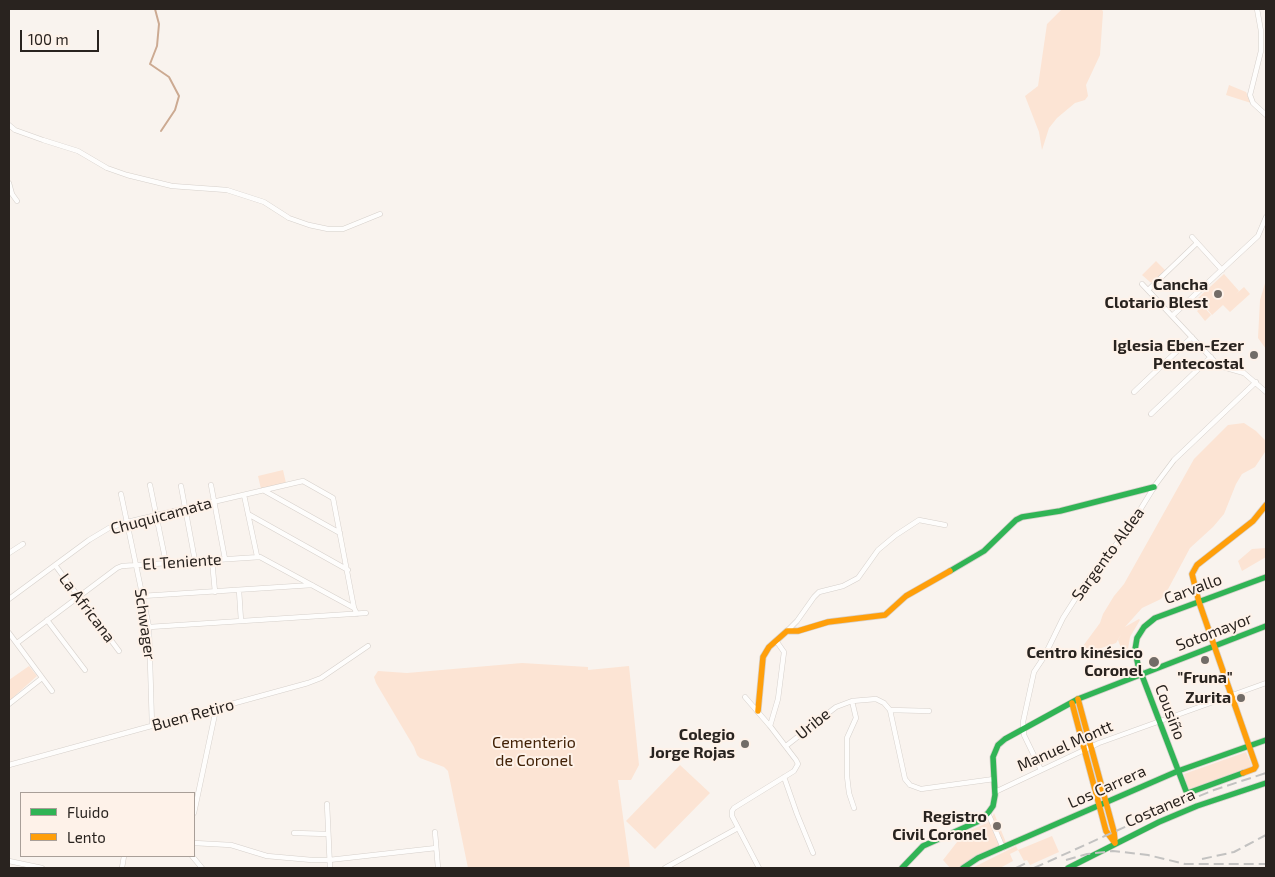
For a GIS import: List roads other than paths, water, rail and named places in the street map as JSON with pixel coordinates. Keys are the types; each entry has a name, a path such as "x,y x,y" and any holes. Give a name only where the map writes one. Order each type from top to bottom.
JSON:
{"street":[{"path":"1257,9 1261,30 1261,52 1250,95 1253,103 1266,115"},
{"path":"9,125 15,130 78,151 106,168 126,175 172,186 227,190 264,202 289,218 309,225 328,229 343,229 380,214"},
{"path":"9,182 12,194 17,201"},
{"path":"1172,316 1258,236 1266,218"},
{"path":"1260,230 1266,233"},
{"path":"1192,237 1222,270"},
{"path":"1148,290 1197,243"},
{"path":"1142,284 1210,358 1223,367 1244,373 1266,392"},
{"path":"1134,392 1192,337"},
{"path":"1151,414 1210,358"},
{"name":"Sargento Aldea","path":"1022,729 1027,696 1034,672 1044,657 1063,618 1088,579 1127,531 1154,488 1182,451 1256,382"},
{"name":"Chuquicamata","path":"9,599 105,530 127,522 303,481 333,498 340,533"},
{"path":"150,485 166,563"},
{"path":"211,485 225,559"},
{"path":"181,486 195,561"},
{"path":"787,631 828,622 886,615 906,596 984,551 1016,520 1154,488"},
{"path":"263,490 340,533 354,608 357,614"},
{"name":"Schwager","path":"121,494 149,627 152,726"},
{"path":"244,495 257,556 354,608"},
{"path":"1250,744 1192,576 1194,569 1253,521 1266,505"},
{"path":"248,514 348,570"},
{"path":"758,711 763,657 769,647 778,642 798,621 819,592 852,582 862,573 878,550 896,534 919,520 945,525"},
{"path":"9,553 23,544"},
{"name":"El Teniente","path":"16,643 122,566 257,556"},
{"path":"212,560 215,592"},
{"name":"La Africana","path":"55,565 119,651"},
{"name":"Carvallo","path":"1137,638 1141,630 1150,621 1164,614 1266,576"},
{"path":"142,596 314,585"},
{"path":"238,590 241,621"},
{"path":"149,627 366,613"},
{"path":"47,620 85,670"},
{"name":"Sotomayor","path":"995,792 993,761 996,750 1005,739 1078,700 1266,626"},
{"path":"9,633 52,691"},
{"name":"Cousiño","path":"1137,638 1135,655 1141,674 1188,793 1256,768 1250,744"},
{"path":"770,726 778,699 784,652 778,642"},
{"name":"Buen Retiro","path":"9,765 315,681 368,646"},
{"path":"9,704 42,678"},
{"name":"Manuel Montt","path":"995,792 1091,747 1266,683"},
{"path":"745,697 786,746"},
{"name":"Uribe","path":"738,828 732,816 734,808 796,770 798,764 786,746 832,709 852,701 876,699 884,703 890,710"},
{"path":"1078,700 1091,747 1102,803"},
{"path":"852,701 856,718 847,738 847,776 849,793 854,808"},
{"path":"1072,703 1084,750 1114,832 1115,843"},
{"path":"195,808 215,713 214,709"},
{"path":"929,711 890,710 905,779 912,787 921,789 994,779"},
{"path":"1022,729 1041,770"},
{"name":"Los Carrera","path":"963,868 978,858 1102,803 1178,771 1250,744 1266,740"},
{"path":"784,777 812,853"},
{"name":"Costanera","path":"1068,868 1115,843 1183,811 1266,783"},
{"path":"902,868 923,846 979,820 988,813 994,802 995,792"},
{"path":"326,804 330,868"},
{"path":"988,813 1003,848"},
{"path":"664,868 738,828 759,868"},
{"path":"435,832 438,868"},
{"path":"294,833 328,834"},
{"path":"195,843 235,846 279,858 329,860 436,848"},
{"path":"193,857 202,868"},
{"path":"9,861 42,868"}],"waterway":[{"path":"155,9 159,24 157,46 150,64 169,77 179,96 175,110 161,131"}],"railway":[{"path":"1034,868 1147,817 1214,790 1266,773"},
{"path":"1202,859 1234,852 1266,835"},
{"path":"1066,860 1087,854 1113,851 1148,855 1185,864 1266,864"},
{"path":"1016,868 1026,863"}],"place":[{"name":"Cancha Clotario Blest","path":"1218,294"},
{"name":"Iglesia Eben-Ezer Pentecostal","path":"1254,355"},
{"name":"\"Fruna\"","path":"1205,660"},
{"name":"Centro kinésico Coronel","path":"1154,662"},
{"name":"Zurita","path":"1241,698"},
{"name":"Colegio Jorge Rojas","path":"745,744"},
{"name":"Registro Civil Coronel","path":"997,826"}],"park label":[{"name":"Cementerio de Coronel","path":"534,752"}]}
